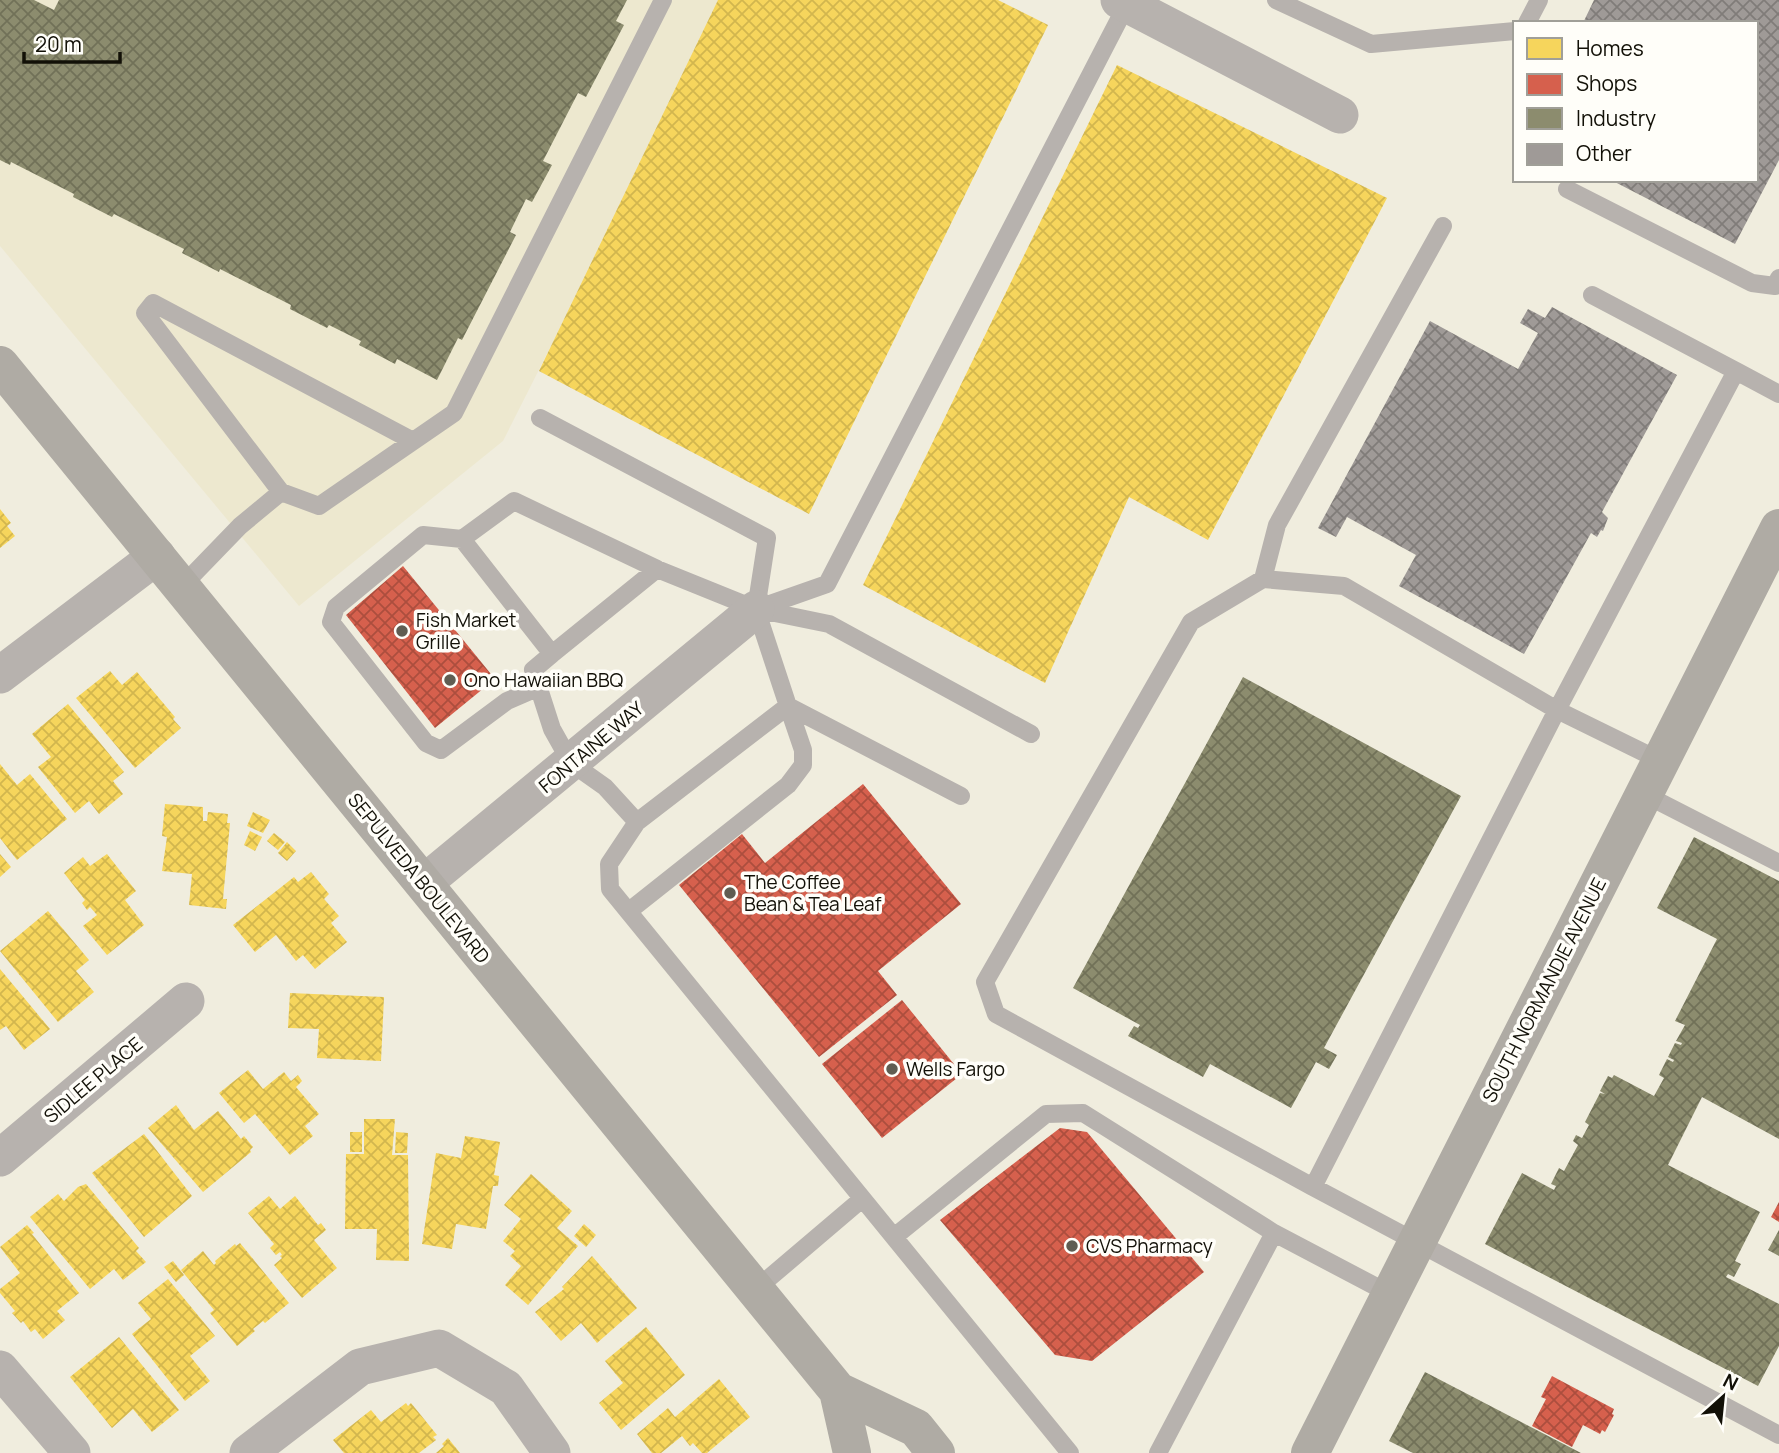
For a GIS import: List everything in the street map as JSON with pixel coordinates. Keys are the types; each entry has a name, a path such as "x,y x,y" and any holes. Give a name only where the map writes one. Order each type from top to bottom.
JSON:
{"main road":[{"name":"SEPULVEDA BOULEVARD","path":"0,365 838,1391 916,1428 936,1453"},
{"name":"SOUTH NORMANDIE AVENUE","path":"1310,1453 1779,528"},
{"name":"SEPULVEDA BOULEVARD","path":"838,1391 852,1453"}],"street":[{"path":"1123,2 1340,115"},
{"path":"0,675 157,556"},
{"name":"FONTAINE WAY","path":"424,883 756,609"},
{"name":"SIDLEE PLACE","path":"0,1158 186,1002"},
{"path":"248,1453 360,1367 439,1348 506,1388 552,1453"},
{"path":"0,1369 72,1453"}],"lane":[{"path":"412,441 153,303 145,313 281,492 319,506 454,413 663,0"},
{"path":"1276,0 1371,44 1513,31"},
{"path":"1528,21 1539,0"},
{"path":"756,609 827,584 1123,2"},
{"path":"1567,189 1752,283 1775,286 1779,278"},
{"path":"1263,579 1278,524 1443,226"},
{"path":"1592,295 1779,394"},
{"path":"1312,1187 1736,371"},
{"path":"540,418 767,538 756,609 803,750 803,765 788,785 629,911"},
{"path":"181,587 240,526 281,492"},
{"path":"537,688 507,701 440,750 426,743 331,622 337,607 423,535 462,538 513,501 657,569 756,609 829,624 1031,734"},
{"path":"462,538 552,654"},
{"path":"636,822 605,787 571,763 552,729 533,670 657,569"},
{"path":"1779,863 1558,710 1344,586 1263,579 1191,622 985,982 996,1014 1312,1187 1779,1434"},
{"path":"788,706 961,796"},
{"path":"788,706 636,822 609,864 610,889 1070,1453"},
{"path":"894,1237 1046,1114 1083,1113 1274,1233 1390,1294"},
{"path":"755,1290 862,1199"},
{"path":"1158,1453 1274,1233"}],"shaded area":[{"path":"0,0 726,0 503,441 299,606 0,246"}],"building: Homes":[{"path":"718,0 998,0 1048,25 809,514 539,371"},
{"path":"1117,65 1387,198 1208,540 1129,497 1045,683 863,585"},
{"path":"0,509 11,523 7,526 15,536 0,548"},
{"path":"110,671 122,685 137,672 181,728 135,768 76,698"},
{"path":"68,704 124,772 113,781 123,794 99,814 89,801 75,813 38,767 51,757 32,734"},
{"path":"0,764 17,785 30,774 67,819 17,860 0,838"},
{"path":"165,804 203,807 203,821 207,821 208,812 228,814 227,823 230,823 223,899 227,899 226,909 189,905 192,874 162,871 167,837 162,836"},
{"path":"253,812 270,820 263,833 247,826"},
{"path":"250,831 262,837 255,851 244,845"},
{"path":"274,833 285,842 278,850 267,841"},
{"path":"287,842 296,851 287,861 278,853"},
{"path":"0,854 11,867 0,877"},
{"path":"107,854 136,891 125,900 144,925 107,955 83,926 97,915 90,907 87,910 82,903 85,900 64,873 83,857 90,866"},
{"path":"311,872 329,894 324,899 339,916 331,923 347,942 315,969 303,955 296,961 276,935 255,952 233,925 294,877 298,882"},
{"path":"48,911 89,960 76,971 94,992 58,1022 0,951"},
{"path":"0,969 50,1029 24,1050 6,1026 0,1030"},
{"path":"290,993 384,997 381,1061 317,1058 319,1029 288,1028"},
{"path":"248,1070 263,1089 284,1072 291,1081 298,1075 302,1081 296,1087 319,1114 305,1126 313,1136 290,1155 255,1114 244,1123 219,1093"},
{"path":"176,1105 194,1130 218,1111 241,1139 244,1136 253,1147 251,1152 203,1192 148,1128"},
{"path":"364,1119 395,1119 392,1155 408,1155 409,1261 376,1260 377,1229 345,1229 346,1154 364,1154"},
{"path":"350,1132 362,1132 362,1152 350,1152"},
{"path":"396,1132 408,1133 407,1153 395,1153"},
{"path":"144,1134 192,1196 144,1237 92,1173"},
{"path":"465,1136 500,1142 494,1175 499,1176 498,1186 493,1186 486,1229 456,1224 452,1249 422,1244 436,1153 461,1158"},
{"path":"531,1174 572,1211 557,1228 578,1246 528,1305 505,1285 521,1266 510,1256 515,1251 503,1241 521,1219 504,1205"},
{"path":"86,1184 139,1248 136,1251 146,1262 123,1280 114,1269 90,1289 30,1217 58,1194 64,1201 78,1187"},
{"path":"269,1196 280,1209 295,1196 318,1225 321,1223 326,1230 314,1240 337,1268 302,1298 274,1265 282,1255 280,1252 276,1255 270,1248 274,1244 248,1213"},
{"path":"584,1224 596,1235 586,1247 574,1236"},
{"path":"27,1225 79,1293 57,1311 65,1320 43,1339 35,1329 31,1332 23,1321 21,1323 0,1293 0,1289 20,1273 0,1247"},
{"path":"240,1243 289,1303 265,1323 263,1321 253,1329 255,1331 237,1346 210,1313 214,1310 181,1270 203,1251 214,1265 215,1261 235,1244 236,1246"},
{"path":"592,1256 637,1308 597,1343 581,1323 561,1341 535,1312 564,1289 562,1287"},
{"path":"173,1261 184,1275 176,1282 164,1267"},
{"path":"168,1279 215,1336 190,1356 210,1381 185,1401 132,1334 151,1319 138,1303"},
{"path":"646,1327 685,1375 621,1430 599,1403 623,1383 605,1361"},
{"path":"119,1337 179,1410 152,1432 133,1409 112,1428 70,1377"},
{"path":"719,1379 750,1417 707,1453 702,1453 693,1443 690,1446 682,1436 661,1453 652,1453 637,1434 668,1408 675,1417"},
{"path":"406,1403 408,1406 411,1403 437,1435 433,1437 436,1440 419,1453 344,1453 333,1440 371,1410 381,1422"},
{"path":"448,1438 460,1453 436,1453 444,1446 442,1444"}],"building: Shops":[{"path":"403,566 495,679 435,728 346,615"},
{"path":"863,784 961,904 878,971 897,995 819,1057 679,885 742,834 765,863"},
{"name":"Wells Fargo","path":"902,1000 962,1074 882,1138 822,1064"},
{"name":"CVS Pharmacy","path":"1060,1128 1087,1132 1204,1272 1092,1361 1055,1355 940,1220"},
{"path":"1779,1202 1779,1222 1771,1217"},
{"path":"1552,1376 1614,1409 1614,1415 1605,1432 1602,1430 1600,1434 1583,1425 1572,1447 1532,1426 1546,1399 1541,1397"}],"building: Industry":[{"path":"0,0 34,0 54,10 59,0 627,0 616,21 624,25 586,97 578,93 543,161 552,165 532,202 526,199 510,232 516,235 462,340 458,338 437,380 397,359 395,364 359,345 361,341 329,325 327,328 290,309 291,305 182,253 184,249 114,214 112,217 11,162 10,165 0,160"},
{"path":"1243,677 1461,796 1324,1048 1337,1055 1329,1069 1316,1062 1291,1108 1210,1064 1203,1077 1128,1036 1134,1026 1138,1028 1140,1025 1073,988"},
{"path":"1694,837 1779,881 1779,1139 1702,1097 1668,1165 1760,1212 1735,1261 1741,1264 1734,1277 1728,1274 1726,1277 1779,1304 1779,1346 1758,1386 1485,1244 1522,1173 1554,1190 1556,1186 1551,1184 1559,1168 1564,1171 1578,1145 1573,1141 1576,1135 1582,1138 1589,1125 1585,1122 1600,1093 1605,1094 1600,1091 1608,1076 1612,1078 1614,1075 1654,1096 1664,1078 1659,1075 1667,1059 1673,1062 1674,1060 1668,1057 1675,1043 1681,1045 1682,1043 1676,1041 1685,1025 1675,1021 1717,939 1657,908"},
{"path":"1779,1230 1779,1256 1768,1250"},
{"path":"1425,1372 1581,1453 1413,1453 1389,1441"}],"building: Other":[{"path":"1594,0 1779,0 1779,160 1735,244 1615,182 1758,182 1758,21 1584,21"},
{"path":"1552,307 1677,375 1602,512 1608,518 1603,531 1601,530 1597,537 1591,533 1524,654 1399,586 1416,555 1347,517 1336,537 1318,528 1430,321 1518,369 1538,333 1520,323 1528,309 1545,318"}],"place":[{"name":"Fish Market Grille","path":"402,631"},
{"name":"Ono Hawaiian BBQ","path":"450,680"},
{"name":"The Coffee Bean & Tea Leaf","path":"730,893"},
{"name":"Wells Fargo","path":"892,1069"},
{"name":"CVS Pharmacy","path":"1072,1246"}]}
